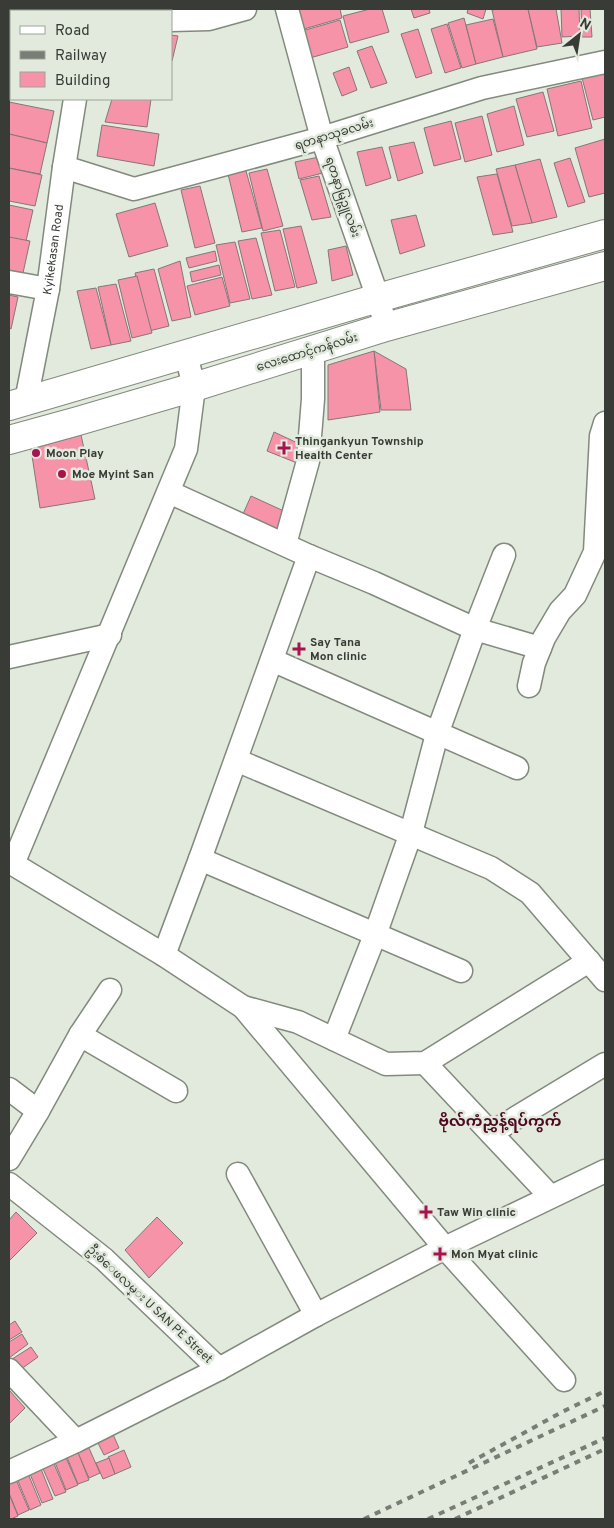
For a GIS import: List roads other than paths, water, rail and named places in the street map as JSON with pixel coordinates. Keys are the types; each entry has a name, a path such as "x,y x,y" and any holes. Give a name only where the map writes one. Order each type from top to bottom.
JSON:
{"main road":[{"path":"38,432 18,403 605,234"},
{"name":"လေးထောင့်ကန်လမ်း","path":"9,440 194,387 386,327 605,266"}],"street":[{"path":"172,20 209,19 244,9"},
{"name":"ရတနာမြဉ္ဇူလမ်း","path":"287,9 322,138 378,298 386,327"},
{"name":"ရတနာသုခလမ်း","path":"64,167 134,189 322,138 482,88 605,62"},
{"name":"Kyikekasan Road","path":"18,403 48,289 75,100"},
{"path":"9,282 48,289"},
{"path":"285,544 308,461 313,399 312,350"},
{"path":"186,354 194,387 186,449 110,635 11,865 164,955 243,1007 445,1248 564,1380"},
{"path":"529,686 534,663 544,638 560,611 575,595 595,552 601,515 601,436 605,423"},
{"path":"169,492 475,629 540,648"},
{"path":"334,1040 375,935 411,833 437,734 504,555"},
{"path":"164,955 309,556"},
{"path":"9,657 110,635"},
{"path":"272,660 517,768"},
{"path":"236,760 491,868 530,893 605,980"},
{"path":"200,859 461,972"},
{"path":"243,1007 298,1022 386,1064 426,1063 589,961"},
{"path":"9,1159 80,1035 110,990"},
{"path":"80,1035 176,1091"},
{"path":"426,1063 550,1196"},
{"path":"491,1133 605,1064"},
{"path":"9,1089 38,1111"},
{"path":"9,1472 76,1441 219,1369 316,1315 445,1248 605,1170"},
{"path":"238,1174 316,1315"},
{"name":"ဦးစံေဖလမ္း U SAN PE Street","path":"9,1184 104,1259 219,1369"},
{"path":"9,1370 76,1441"}],"railway":[{"path":"469,1463 562,1412 605,1391"},
{"path":"364,1519 605,1406"},
{"path":"428,1519 605,1438"},
{"path":"455,1519 605,1449"}],"place":[{"name":"Thingankyun Township Health Center","path":"284,448"},
{"name":"Moon Play","path":"36,453"},
{"name":"Moe Myint San","path":"62,474"},
{"name":"Say Tana Mon clinic","path":"299,649"},
{"name":"Taw Win clinic","path":"426,1212"},
{"name":"Mon Myat clinic","path":"440,1254"}],"district":[{"name":"ဗိုလ်ကံညွှန့်ရပ်ကွက်","path":"500,1121"}]}
